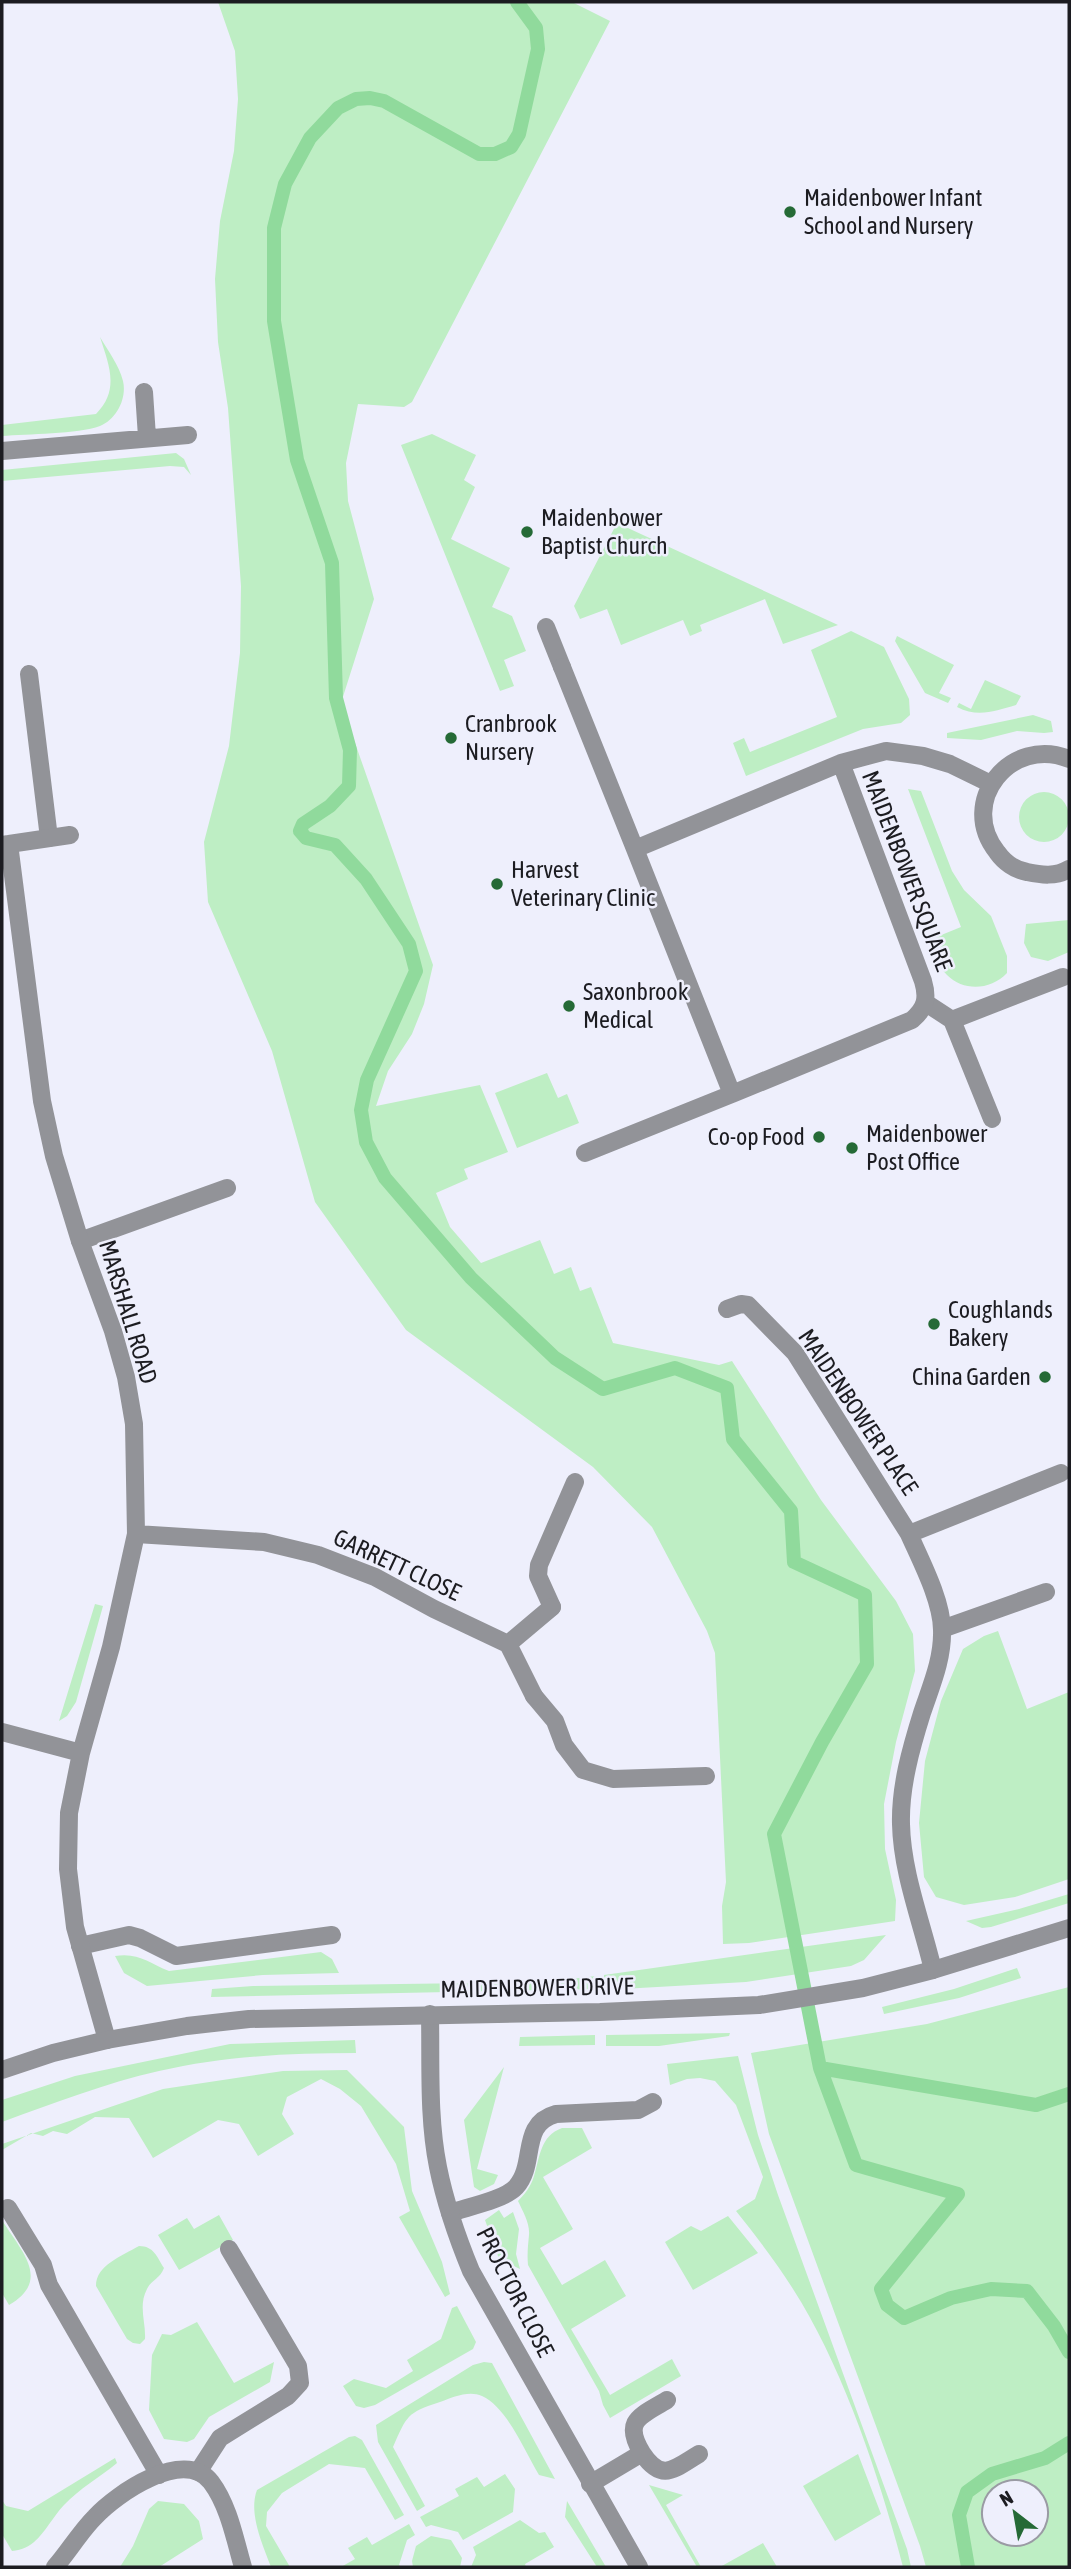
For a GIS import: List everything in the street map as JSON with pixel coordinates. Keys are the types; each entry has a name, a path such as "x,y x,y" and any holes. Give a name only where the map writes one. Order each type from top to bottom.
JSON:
{"street":[{"path":"144,392 147,437"},
{"path":"2,451 188,435"},
{"path":"546,627 732,1094"},
{"path":"29,674 49,838"},
{"path":"841,763 886,751 923,756 950,764 991,784"},
{"path":"1068,756 1032,754 1016,760 1002,770 991,784 984,803 984,824 990,844 1003,860 1021,871 1042,875 1062,873 1069,869"},
{"name":"MAIDENBOWER SQUARE","path":"585,1153 912,1020 926,1003 923,981 841,763 635,849"},
{"name":"MARSHALL ROAD","path":"70,835 5,845 43,1101 54,1156 80,1241 113,1331 126,1377 134,1424 136,1534 110,1647 81,1753 69,1813 68,1869 80,1945 107,2040"},
{"path":"953,1020 1063,976"},
{"path":"926,1003 953,1020 992,1119"},
{"path":"80,1241 227,1188"},
{"name":"MAIDENBOWER PLACE","path":"727,1309 741,1304 748,1305 795,1353 909,1534 923,1564 942,1629 939,1662 915,1735 904,1786 901,1823 907,1872 933,1970"},
{"name":"MAIDENBOWER PLACE","path":"909,1534 1061,1473"},
{"path":"575,1482 539,1565 538,1576 552,1607 508,1644 534,1696 555,1721 564,1745 583,1770 613,1779 706,1776"},
{"name":"GARRETT CLOSE","path":"136,1534 264,1542 318,1555 375,1577 508,1644"},
{"path":"942,1629 1046,1592"},
{"path":"2,1732 81,1753"},
{"name":"MAIDENBOWER DRIVE","path":"2,2070 52,2053 107,2040 187,2026 249,2019 600,2012 760,2005 863,1988 933,1970 1069,1928"},
{"path":"80,1945 129,1936 140,1938 176,1956 332,1935"},
{"name":"PROCTOR CLOSE","path":"430,2014 432,2122 438,2166 450,2213 471,2271 639,2567"},
{"path":"450,2213 499,2197 517,2186 535,2129 540,2121 548,2116 638,2110 653,2102"},
{"path":"8,2208 43,2265 48,2285 159,2475"},
{"path":"198,2472 220,2438 288,2396 300,2383 298,2366 229,2249"},
{"path":"667,2400 636,2418 632,2428 634,2439 642,2453 659,2471 670,2471 699,2454"},
{"path":"590,2484 642,2453"},
{"path":"55,2567 107,2506 159,2475 183,2469 198,2472 210,2481 222,2504 243,2567"}],"green space":[{"path":"218,2 572,2 610,21 412,402 404,407 358,404 346,463 348,501 374,599 341,703 433,965 424,1004 412,1034 388,1071 376,1106 480,1085 508,1152 464,1169 468,1179 436,1193 450,1227 481,1263 540,1240 554,1274 571,1267 580,1291 591,1287 613,1343 719,1365 732,1361 821,1500 896,1601 913,1634 915,1671 896,1742 884,1804 885,1849 896,1900 895,1921 749,1943 723,1944 722,1906 726,1882 715,1653 707,1631 652,1527 593,1467 406,1330 315,1202 272,1051 208,902 204,842 229,746 240,653 241,586 228,408 218,342 215,279 220,221 234,151 238,99 235,51"},
{"path":"100,337 123,381 122,401 116,413 106,423 90,429 2,436 2,425 96,414 108,396 110,386 109,367"},
{"path":"432,434 476,455 464,480 475,487 451,539 510,568 492,607 512,616 526,651 504,660 514,686 500,691 401,445"},
{"path":"176,453 184,459 191,475 184,467 170,466 2,481 2,470"},
{"path":"617,523 838,625 783,644 765,599 700,625 702,631 690,636 683,620 621,645 607,609 580,619 574,606"},
{"path":"851,631 884,647 909,699 910,715 901,723 863,729 746,776 733,743 744,738 750,752 837,717 811,650"},
{"path":"897,636 954,665 939,693 951,698 948,703 925,693 895,641"},
{"path":"985,680 1021,696 1016,705 979,713 957,707 959,703 971,709"},
{"path":"1033,715 1051,721 1053,732 1017,731 981,740 947,738 947,733"},
{"path":"908,789 921,791 952,871 964,890 991,916 1007,956 1007,973 993,983 977,987 961,984 947,975 936,958 929,940 961,927"},
{"path":"1044,792 1062,799 1069,817 1062,835 1044,842 1026,835 1019,817 1026,799"},
{"path":"1069,920 1069,952 1048,961 1031,957 1024,943 1026,924"},
{"path":"547,1073 558,1098 567,1094 579,1123 517,1148 495,1093"},
{"path":"95,1604 103,1606 76,1702 67,1716 59,1721"},
{"path":"998,1631 1027,1709 1069,1692 1069,1879 1015,1897 964,1905 936,1897 924,1877 919,1823 925,1761 941,1701 963,1649"},
{"path":"1069,1894 1069,1903 991,1927 982,1928 966,1921 1019,1909"},
{"path":"886,1935 864,1960 851,1966 746,1982 604,1990 604,1975"},
{"path":"321,1952 332,1959 339,1973 263,1975 147,1986 124,1973 115,1956 137,1957 169,1971"},
{"path":"1017,1968 1021,1978 959,1998 884,2014 882,2007 954,1989"},
{"path":"596,1976 595,1989 211,1997 212,1989 253,1986 545,1982"},
{"path":"1069,1987 1069,2567 926,2567 769,2134 751,2053 927,2024"},
{"path":"730,2033 729,2036 659,2046 606,2046 606,2035"},
{"path":"595,2035 595,2045 519,2046 520,2037"},
{"path":"355,2040 356,2053 257,2056 159,2071 100,2087 2,2122 2,2100 75,2076 230,2044"},
{"path":"738,2056 758,2135 778,2195 907,2549 911,2567 903,2567 871,2460 828,2353 786,2279 736,2211 755,2199 763,2177 736,2105 715,2081 687,2079 670,2085 667,2064"},
{"path":"504,2067 477,2169 498,2175 494,2184 480,2191 474,2187 464,2120"},
{"path":"347,2070 404,2127 412,2191 442,2262 450,2294 445,2297 399,2217 410,2211 396,2164 361,2106 340,2089 321,2079 287,2097 282,2114 294,2134 258,2156 239,2124 218,2120 153,2158 129,2118 95,2117 67,2134 53,2131 43,2136 33,2133 163,2089 283,2071"},
{"path":"562,2128 582,2128 592,2148 543,2177 573,2229 540,2248 562,2285 605,2260 626,2296 571,2329 610,2395 672,2359 681,2376 610,2418 599,2391 528,2265 528,2226 518,2201 531,2183 545,2142"},
{"path":"27,2136 2,2150 2,2144"},
{"path":"499,2210 504,2218 513,2212 519,2229 516,2254 520,2269 499,2259 485,2220"},
{"path":"219,2215 233,2240 179,2270 158,2235 187,2218 194,2229"},
{"path":"728,2216 758,2253 693,2290 665,2242 691,2226 701,2231"},
{"path":"2,2220 24,2254 31,2275 29,2286 9,2305 2,2293"},
{"path":"139,2246 152,2250 164,2268 144,2295 145,2339 140,2344 127,2339 96,2286 100,2272 105,2267"},
{"path":"457,2306 476,2342 473,2349 375,2405 364,2408 356,2406 343,2386 354,2379 386,2388 413,2371 407,2360 441,2339 452,2308"},
{"path":"197,2322 234,2383 274,2362 270,2382 209,2417 194,2439 187,2442 164,2439 149,2410 152,2355 162,2334 171,2335"},
{"path":"492,2363 555,2479 539,2475 507,2420 491,2402 477,2394 461,2395 414,2413 405,2422 393,2447 425,2506 417,2511 378,2442 376,2425 473,2365"},
{"path":"355,2436 362,2440 404,2515 395,2520 365,2468 329,2464 282,2493 267,2512 266,2526 290,2567 271,2567 255,2519 257,2490"},
{"path":"858,2454 881,2514 835,2541 803,2486"},
{"path":"115,2458 117,2463 70,2499 36,2540 29,2546 12,2551 2,2534 2,2500 6,2506 28,2511"},
{"path":"505,2474 515,2489 513,2512 463,2540 458,2532 431,2525 426,2527 420,2517 459,2496 455,2489 477,2477 484,2487"},
{"path":"649,2485 683,2495 666,2505 701,2567 697,2567"},
{"path":"158,2501 184,2504 199,2521 203,2539 159,2567 120,2567 133,2546 149,2509"},
{"path":"567,2501 606,2567 597,2567 565,2517"},
{"path":"520,2520 539,2533 545,2532 554,2547 525,2564 526,2567 471,2567 476,2555 473,2547"},
{"path":"409,2524 415,2535 407,2540 399,2565 401,2567 341,2567 355,2559 348,2548 367,2537 372,2545"},
{"path":"431,2536 451,2540 462,2558 460,2567 413,2567 416,2546"},
{"path":"763,2543 777,2567 720,2567"}],"waterway":[{"path":"517,2 536,28 538,49 519,134 511,147 495,154 479,154 384,101 356,99 338,108 310,138 285,184 274,228 274,321 297,460 332,563 336,698 350,750 349,786 330,806 303,824 300,831 306,838 335,845 366,879 409,944 416,971 367,1080 361,1110 366,1142 385,1178 471,1278 555,1358 603,1389 675,1368 727,1388 733,1439 791,1511 794,1562 865,1595 867,1664 774,1834 820,2068 856,2165 958,2194 881,2289 887,2305 904,2318 951,2298 991,2289 1027,2291 1054,2326 1069,2352"},
{"path":"820,2068 1036,2105 1069,2094"},
{"path":"968,2567 959,2515 967,2492 992,2474 1045,2458 1069,2443"}],"place":[{"name":"Maidenbower Infant School and Nursery","path":"790,212"},
{"name":"Maidenbower Baptist Church","path":"527,532"},
{"name":"Cranbrook Nursery","path":"451,738"},
{"name":"Harvest Veterinary Clinic","path":"497,884"},
{"name":"Saxonbrook Medical","path":"569,1006"},
{"name":"Co-op Food","path":"819,1137"},
{"name":"Maidenbower Post Office","path":"852,1148"},
{"name":"Coughlands Bakery","path":"934,1324"},
{"name":"China Garden","path":"1045,1377"}]}
